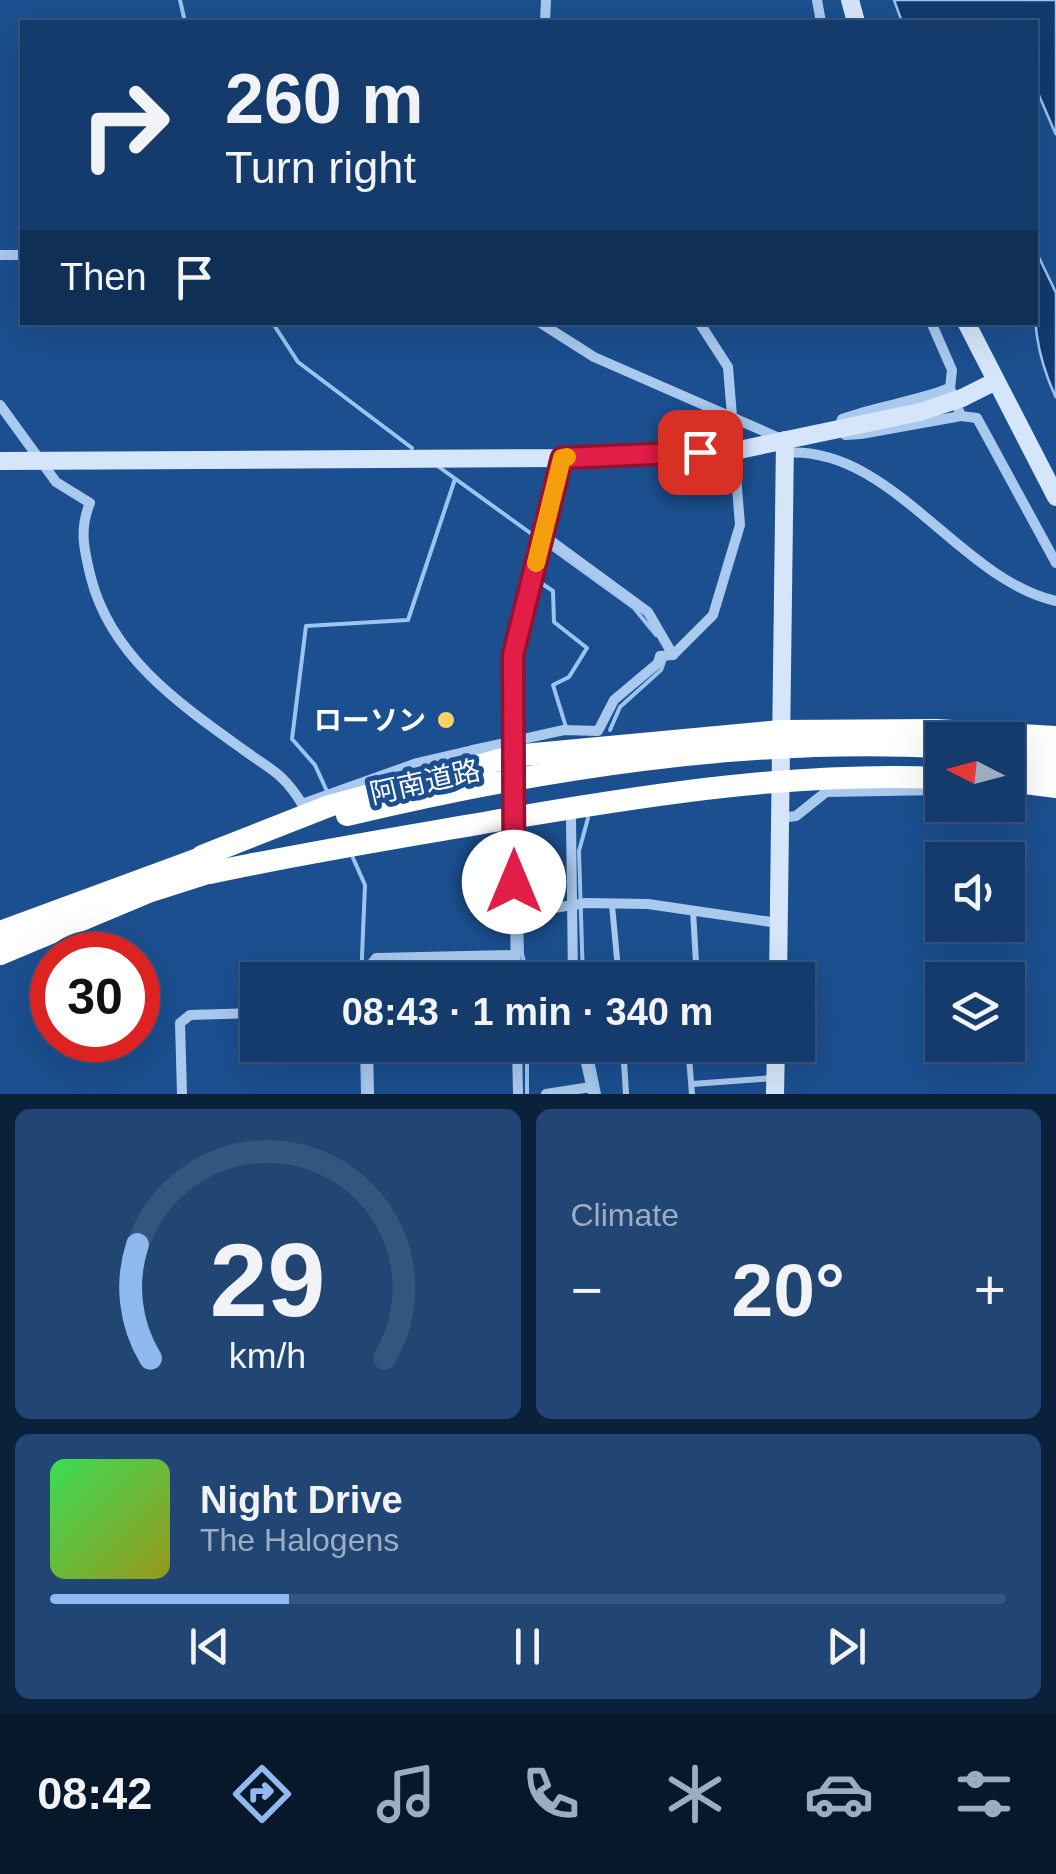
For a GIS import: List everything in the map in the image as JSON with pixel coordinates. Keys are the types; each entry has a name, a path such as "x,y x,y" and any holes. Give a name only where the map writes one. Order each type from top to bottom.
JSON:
{"highway":[{"path":"206,864 329,806 513,748 780,732 925,738"},
{"path":"1025,738 1056,737"},
{"name":"阿南道路","path":"0,932 440,793 617,764 925,740"},
{"path":"1025,751 1056,753"},
{"name":"阿南道路","path":"349,822 618,778 786,762 925,775"},
{"path":"1025,767 1056,770"},
{"path":"206,864 514,818 641,794 780,779 925,777"},
{"path":"1025,783 1056,787"},
{"name":"阿南道路","path":"0,954 206,864"}],"street":[{"path":"544,325 594,358 732,416 785,446 869,476 1010,583 1056,601"},
{"path":"701,325 728,366 732,416"},
{"path":"933,325 952,370 958,401 977,418 1056,563"},
{"path":"968,325 1056,498"},
{"path":"839,428 845,435 861,434 958,401 996,382"},
{"path":"839,428 842,419 858,414 916,401 958,401"},
{"path":"0,461 562,458 734,450 785,446 839,428 958,401"},
{"path":"0,405 56,482 90,503 81,524 95,596 132,660 244,751 277,769 302,804 418,763 476,757"},
{"path":"778,962 785,446"},
{"path":"513,748 568,730 598,732 614,700 713,615 740,525 734,450"},
{"path":"515,962 519,914 513,655 562,458"},
{"path":"542,540 648,612 666,636 669,655"},
{"path":"780,818 796,816 826,792 925,779"},
{"path":"1025,794 1056,797"},
{"path":"572,819 579,904 574,962"},
{"path":"519,914 579,904 612,904 778,924"},
{"path":"373,962 376,958 515,955"},
{"path":"182,1094 180,1023 190,1014 240,1014"},
{"path":"368,1062 369,1094"},
{"path":"517,1062 518,1094"},
{"path":"546,1094 592,1090 586,1062"}],"lane":[{"path":"612,904 617,962"},
{"path":"693,911 695,962"},
{"path":"624,1062 626,1094"},
{"path":"690,1062 692,1094"},
{"path":"692,1084 775,1086"}],"water":[{"path":"894,0 1056,0 1056,135 1038,93 1038,20 901,20"},
{"path":"1038,255 1056,293 1056,398 1038,342"}],"waterway":[{"path":"180,0 185,20"},
{"path":"274,325 298,362 412,448"},
{"path":"439,467 634,608 656,635"},
{"path":"326,789 315,765 292,739 306,626 408,620 455,479"},
{"path":"527,577 534,538"},
{"path":"538,581 553,591 554,622 587,648 569,677 553,685 566,727"},
{"path":"610,730 620,707 661,670 666,656"},
{"path":"582,962 579,851 588,818"},
{"path":"504,826 508,866"},
{"path":"353,858 365,885 362,962"},
{"path":"520,869 524,962"},
{"path":"362,1062 363,1094"},
{"path":"527,1062 527,1094"},
{"path":"592,1062 599,1094"}],"slow traffic":[{"path":"536,563 562,458 567,457"}],"place":[{"name":"ローソン","path":"446,720"}],"route":[{"path":"514,882 513,655 562,458 700,452"}]}
